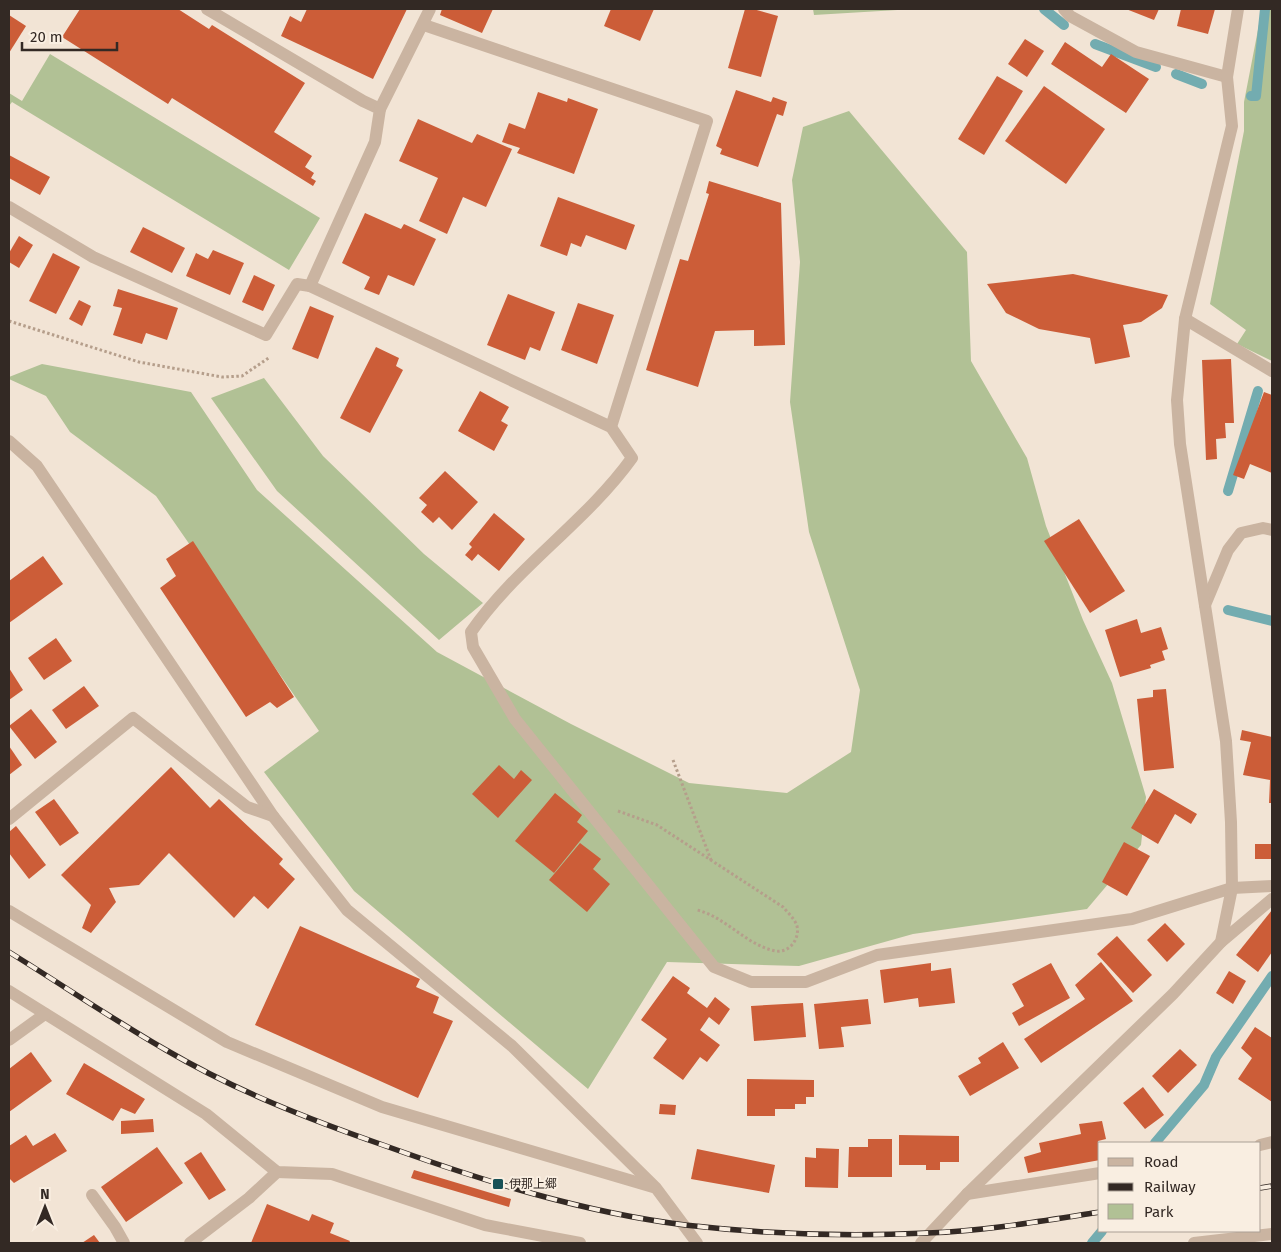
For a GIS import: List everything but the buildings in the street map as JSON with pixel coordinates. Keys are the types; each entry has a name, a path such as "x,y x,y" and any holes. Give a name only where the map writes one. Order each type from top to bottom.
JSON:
{"street":[{"path":"207,9 363,101 380,109"},
{"path":"310,286 375,142 380,109 424,25 430,9"},
{"path":"1064,9 1070,16 1136,52 1227,77"},
{"path":"1221,942 1232,888 1232,822 1226,741 1180,444 1177,400 1185,320 1232,126 1227,77 1238,9"},
{"path":"424,25 707,121 611,427"},
{"path":"9,207 93,257 266,335 297,284 310,286 611,427 632,458 545,552 489,606 471,632 473,647 515,720 714,967 751,982 806,982 877,955 1132,919 1232,888 1272,886"},
{"path":"1185,320 1272,371"},
{"path":"9,441 38,466 273,816 347,910 512,1046 656,1188 697,1243"},
{"path":"1205,606 1228,550 1241,533 1263,528 1272,530"},
{"path":"9,819 133,718 248,807 273,816"},
{"path":"921,1243 967,1194 1173,994 1221,942 1272,899"},
{"path":"9,911 227,1042 382,1107 656,1188"},
{"path":"9,991 206,1114 278,1172 332,1174 485,1225 580,1243"},
{"path":"9,1040 45,1014"},
{"path":"190,1243 249,1198 278,1172"},
{"path":"967,1194 1098,1173"},
{"path":"92,1195 116,1227 124,1243"},
{"path":"1194,1243 1272,1234"}],"path":[{"path":"9,320 139,362 222,377 242,376 272,356 276,344 269,330"},
{"path":"673,760 711,860"},
{"path":"590,812 622,811 657,825 783,907 796,924 797,936 790,948 778,952 764,947 709,913 695,909 670,912"}],"green space":[{"path":"813,9 914,9 814,15"},
{"path":"1262,9 1272,9 1272,361 1237,344 1246,330 1210,304 1244,131 1244,102"},
{"path":"50,54 320,218 289,270 12,102 9,106 9,93 22,101"},
{"path":"849,111 967,252 971,361 1027,458 1046,526 1083,620 1112,683 1146,797 1141,845 1087,909 913,934 799,966 667,962 588,1089 354,891 264,772 319,731 156,496 70,432 46,396 9,379 9,377 42,364 191,392 257,490 437,652 571,724 689,783 787,793 851,752 860,690 809,532 790,402 800,262 792,180 803,127"},
{"path":"264,378 323,456 424,554 483,603 439,640 277,491 211,398"}],"waterway":[{"path":"1044,9 1064,25"},
{"path":"1251,96 1256,96 1265,9"},
{"path":"1095,44 1156,67"},
{"path":"1176,74 1202,84"},
{"path":"1228,491 1258,391"},
{"path":"1228,610 1272,621"},
{"path":"1156,1142 1204,1085 1216,1057 1272,976"},
{"path":"1092,1243 1101,1232"}],"railway":[{"path":"9,952 146,1038 245,1091 327,1125 420,1158 494,1182 569,1203 608,1212 685,1225 775,1233 836,1235 949,1232 1014,1225 1098,1212"},
{"path":"1261,1188 1272,1186"}],"place":[{"name":"伊那上郷","path":"498,1184"}]}
